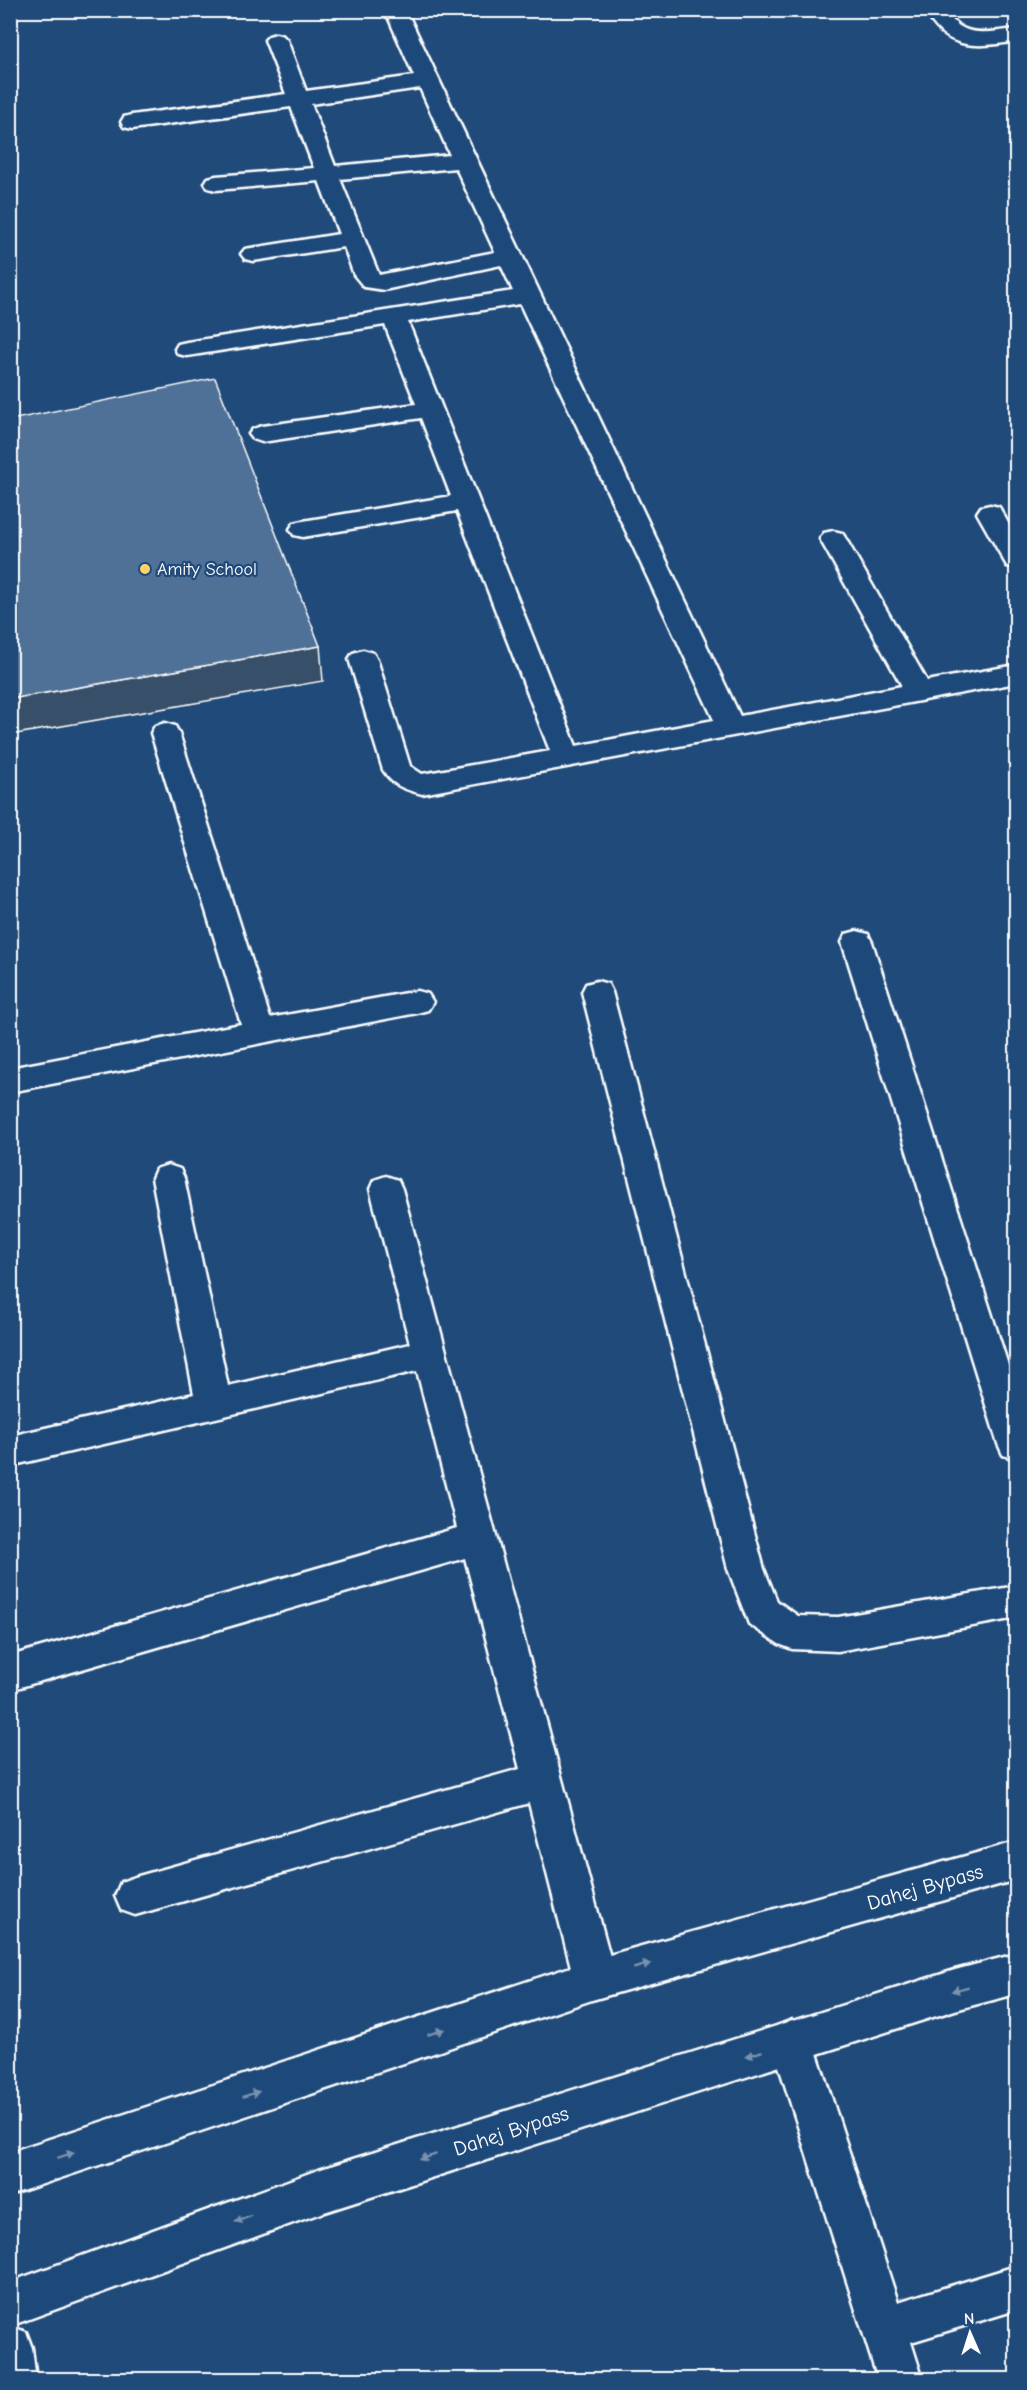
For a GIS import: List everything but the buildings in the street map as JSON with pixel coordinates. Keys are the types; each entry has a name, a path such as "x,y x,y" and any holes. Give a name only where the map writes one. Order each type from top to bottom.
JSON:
{"main road":[{"path":"395,10 731,727"},
{"path":"935,10 947,28 965,38 992,39 1017,36"},
{"path":"276,40 366,276 372,282 384,283 509,256"},
{"path":"132,122 427,81"},
{"path":"216,183 464,161"},
{"path":"253,254 352,239"},
{"path":"187,349 528,296"},
{"path":"394,317 567,758"},
{"path":"262,434 431,409"},
{"path":"303,529 466,501"},
{"path":"990,513 1017,560"},
{"path":"833,539 919,692"},
{"path":"363,659 397,770 407,780 422,784 1017,674"},
{"path":"165,733 259,1033"},
{"path":"857,942 1017,1444"},
{"path":"597,992 746,1569 762,1612 792,1632 838,1634 1017,1602"},
{"path":"10,1080 417,1002"},
{"path":"168,1178 214,1404"},
{"path":"386,1189 595,1979"},
{"path":"10,1451 430,1354"},
{"path":"10,1673 478,1538"},
{"path":"135,1896 543,1781"},
{"name":"Dahej Bypass","path":"10,2174 595,1979 1017,1861"},
{"name":"Dahej Bypass","path":"10,2304 318,2192 955,1990 1017,1974"},
{"path":"792,2042 885,2328 891,2377"},
{"path":"885,2328 1017,2288"},
{"path":"10,2348 14,2379"}],"place":[{"name":"Amity School","path":"145,569"}]}
